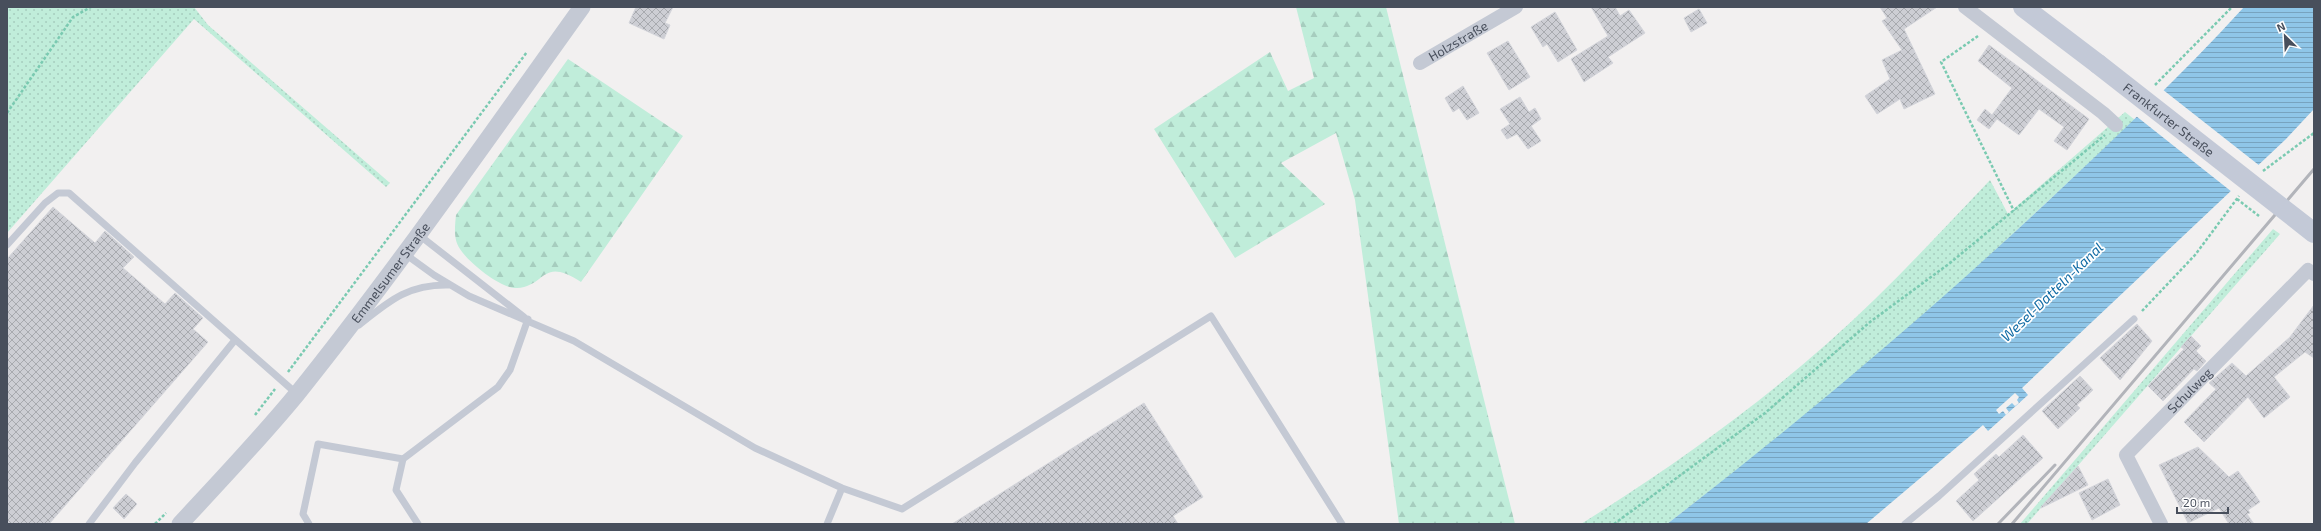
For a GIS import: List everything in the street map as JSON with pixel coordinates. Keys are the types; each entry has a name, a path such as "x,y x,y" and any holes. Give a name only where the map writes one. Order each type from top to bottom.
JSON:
{"main road":[{"name":"Frankfurter Straße","path":"2023,7 2314,233"}],"street":[{"name":"Emmelsumer Straße","path":"180,524 250,448 296,394 335,344 419,235 582,7"},
{"name":"Holzstraße","path":"1420,63 1516,7"},
{"path":"1965,7 2104,113 2116,125"},
{"name":"Schulweg","path":"2161,524 2126,455 2311,272"}],"lane":[{"path":"7,245 49,200 58,193 69,193 282,380 296,394"},
{"path":"419,235 528,319"},
{"path":"404,253 451,285 499,310 528,319 574,340 755,448 842,488 902,509 1212,316 1342,524"},
{"path":"335,344 392,299 408,290 431,285 451,285"},
{"path":"418,524 396,490 403,459 498,387 510,370 528,319"},
{"path":"1905,524 2134,319"},
{"path":"89,524 135,463 235,340"},
{"path":"309,524 303,514 318,444 403,459"},
{"path":"827,524 842,488"}],"path":[{"path":"7,113 73,17 91,7"},
{"path":"2155,86 2232,7"},
{"path":"1991,26 1941,62 2014,211"},
{"path":"251,420 530,47"},
{"path":"1614,524 1766,413 1870,322 1950,264 2116,125"},
{"path":"2261,173 2314,133"},
{"path":"2134,319 2195,255 2242,194"},
{"path":"155,524 169,510"}],"green space":[{"path":"7,7 194,7 208,25 390,183 386,187 194,19 7,233"},
{"path":"1296,7 1386,7 1515,524 1399,524 1355,200 1336,133 1281,163 1325,204 1235,258 1154,129 1270,52 1288,91 1314,78"},
{"path":"568,59 683,136 581,282 568,275 558,272 551,272 545,274 534,283 527,286 517,288 510,287 494,280 486,274 470,261 460,249 455,237 456,215"},
{"path":"2125,112 2135,120 1972,272 1867,364 1759,453 1667,524 1581,524 1658,474 1734,420 1806,362 1874,300 1990,180 2008,214"},
{"path":"2273,229 2280,234 2027,524 2020,524"}],"water":[{"name":"Wesel-Datteln-Kanal","path":"2244,7 2314,7 2314,109 2286,139 2022,388 2028,395 1988,431 1983,425 1866,524 1667,524 1716,486 1860,368 1999,246 2121,132 2196,58"}],"pier":[{"path":"2162,89 2260,166 2232,192 2136,116"},
{"path":"2015,393 2019,397 2017,400 2019,403 2015,406 2012,403 2006,408 2009,412 2006,415 2003,411 1999,414 1996,410"}],"building":[{"path":"636,7 673,7 665,23 670,25 664,39 629,23"},
{"path":"1591,7 1615,7 1620,16 1629,10 1645,33 1608,57 1613,63 1584,82 1571,59 1608,36"},
{"path":"1880,7 1937,7 1904,29 1935,94 1904,109 1900,99 1877,114 1865,96 1890,79 1882,60 1902,50 1882,21 1887,18"},
{"path":"1699,9 1707,23 1691,32 1684,18"},
{"path":"1555,12 1577,50 1558,62 1547,44 1543,47 1531,27"},
{"path":"1508,41 1530,77 1509,90 1487,53"},
{"path":"1989,45 2089,119 2067,150 2054,141 2064,127 2039,109 2019,135 1997,119 1989,129 1977,120 1985,109 1992,115 2012,88 1978,61"},
{"path":"1463,86 1479,113 1467,120 1459,108 1453,112 1445,98"},
{"path":"1520,97 1529,112 1535,108 1541,119 1531,126 1541,141 1528,149 1517,134 1507,139 1501,130 1510,124 1500,109"},
{"path":"53,207 95,243 105,231 134,257 123,268 165,304 175,293 203,318 193,329 208,342 49,524 7,524 7,259"},
{"path":"2314,305 2314,358 2305,352 2274,377 2290,397 2264,418 2248,397 2204,442 2184,422 2216,389 2209,383 2232,363 2246,376 2290,337"},
{"path":"2137,324 2152,341 2120,380 2100,358"},
{"path":"2191,336 2201,346 2196,351 2206,361 2197,371 2194,369 2163,401 2148,386 2184,349 2181,347"},
{"path":"2080,376 2093,390 2077,405 2080,408 2058,429 2042,411"},
{"path":"1144,403 1203,497 1173,516 1178,524 952,524"},
{"path":"2023,435 2043,458 1973,521 1956,501 1979,480 1974,474 1996,454 1999,457"},
{"path":"2198,447 2229,477 2238,471 2249,486 2260,502 2248,510 2250,513 2247,514 2254,524 2229,524 2219,508 2188,523 2159,465"},
{"path":"2078,466 2088,485 2041,508 2041,507"},
{"path":"2108,479 2120,505 2092,520 2079,493"},
{"path":"126,494 137,504 124,519 113,508"}],"railway":[{"path":"2012,524 2314,169"},
{"path":"1998,524 2055,465"}]}
